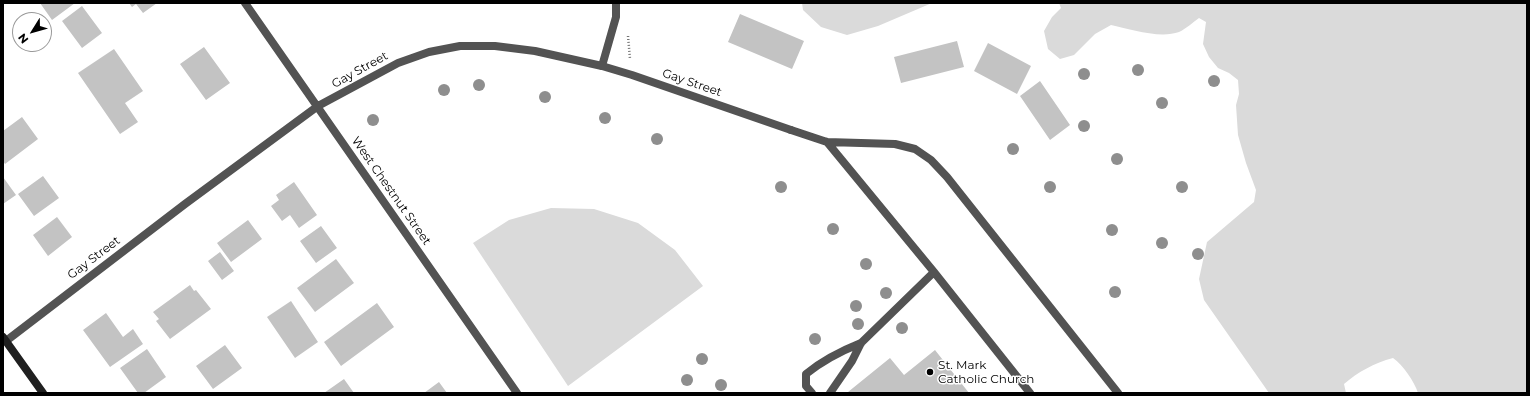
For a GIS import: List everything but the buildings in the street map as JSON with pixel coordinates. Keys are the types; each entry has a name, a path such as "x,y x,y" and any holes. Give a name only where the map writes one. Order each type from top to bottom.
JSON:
{"main road":[{"path":"4,339 43,393"}],"street":[{"name":"West Chestnut Street","path":"245,3 517,393"},
{"path":"602,66 616,17 616,3"},
{"name":"Gay Street","path":"4,339 318,106 398,63 429,52 460,46 495,46 535,51 602,66 827,142 895,144 915,149 931,160 947,177 1118,393"},
{"path":"827,142 934,272 1030,393"},
{"path":"830,393 852,361 861,343 934,272"},
{"path":"812,393 806,386 806,374 820,362 837,352 861,343"}],"path":[{"path":"628,33 628,46 632,75"}],"shaded area":[{"path":"802,3 932,3 878,26 847,35 821,27 803,10"},
{"path":"1059,3 1527,3 1527,393 1418,393 1408,374 1393,358 1373,365 1349,380 1344,384 1346,393 1269,393 1204,300 1199,279 1207,242 1254,202 1256,190 1238,135 1236,105 1239,94 1238,80 1229,73 1218,68 1209,57 1203,44 1206,22 1199,18 1182,31 1171,34 1145,33 1111,25 1095,34 1074,55 1060,59 1048,49 1044,31 1052,17 1061,8"},
{"path":"551,208 594,209 638,223 675,250 703,286 568,386 473,243 509,220"}],"place":[{"name":"St. Mark Catholic Church","path":"930,372"}]}
